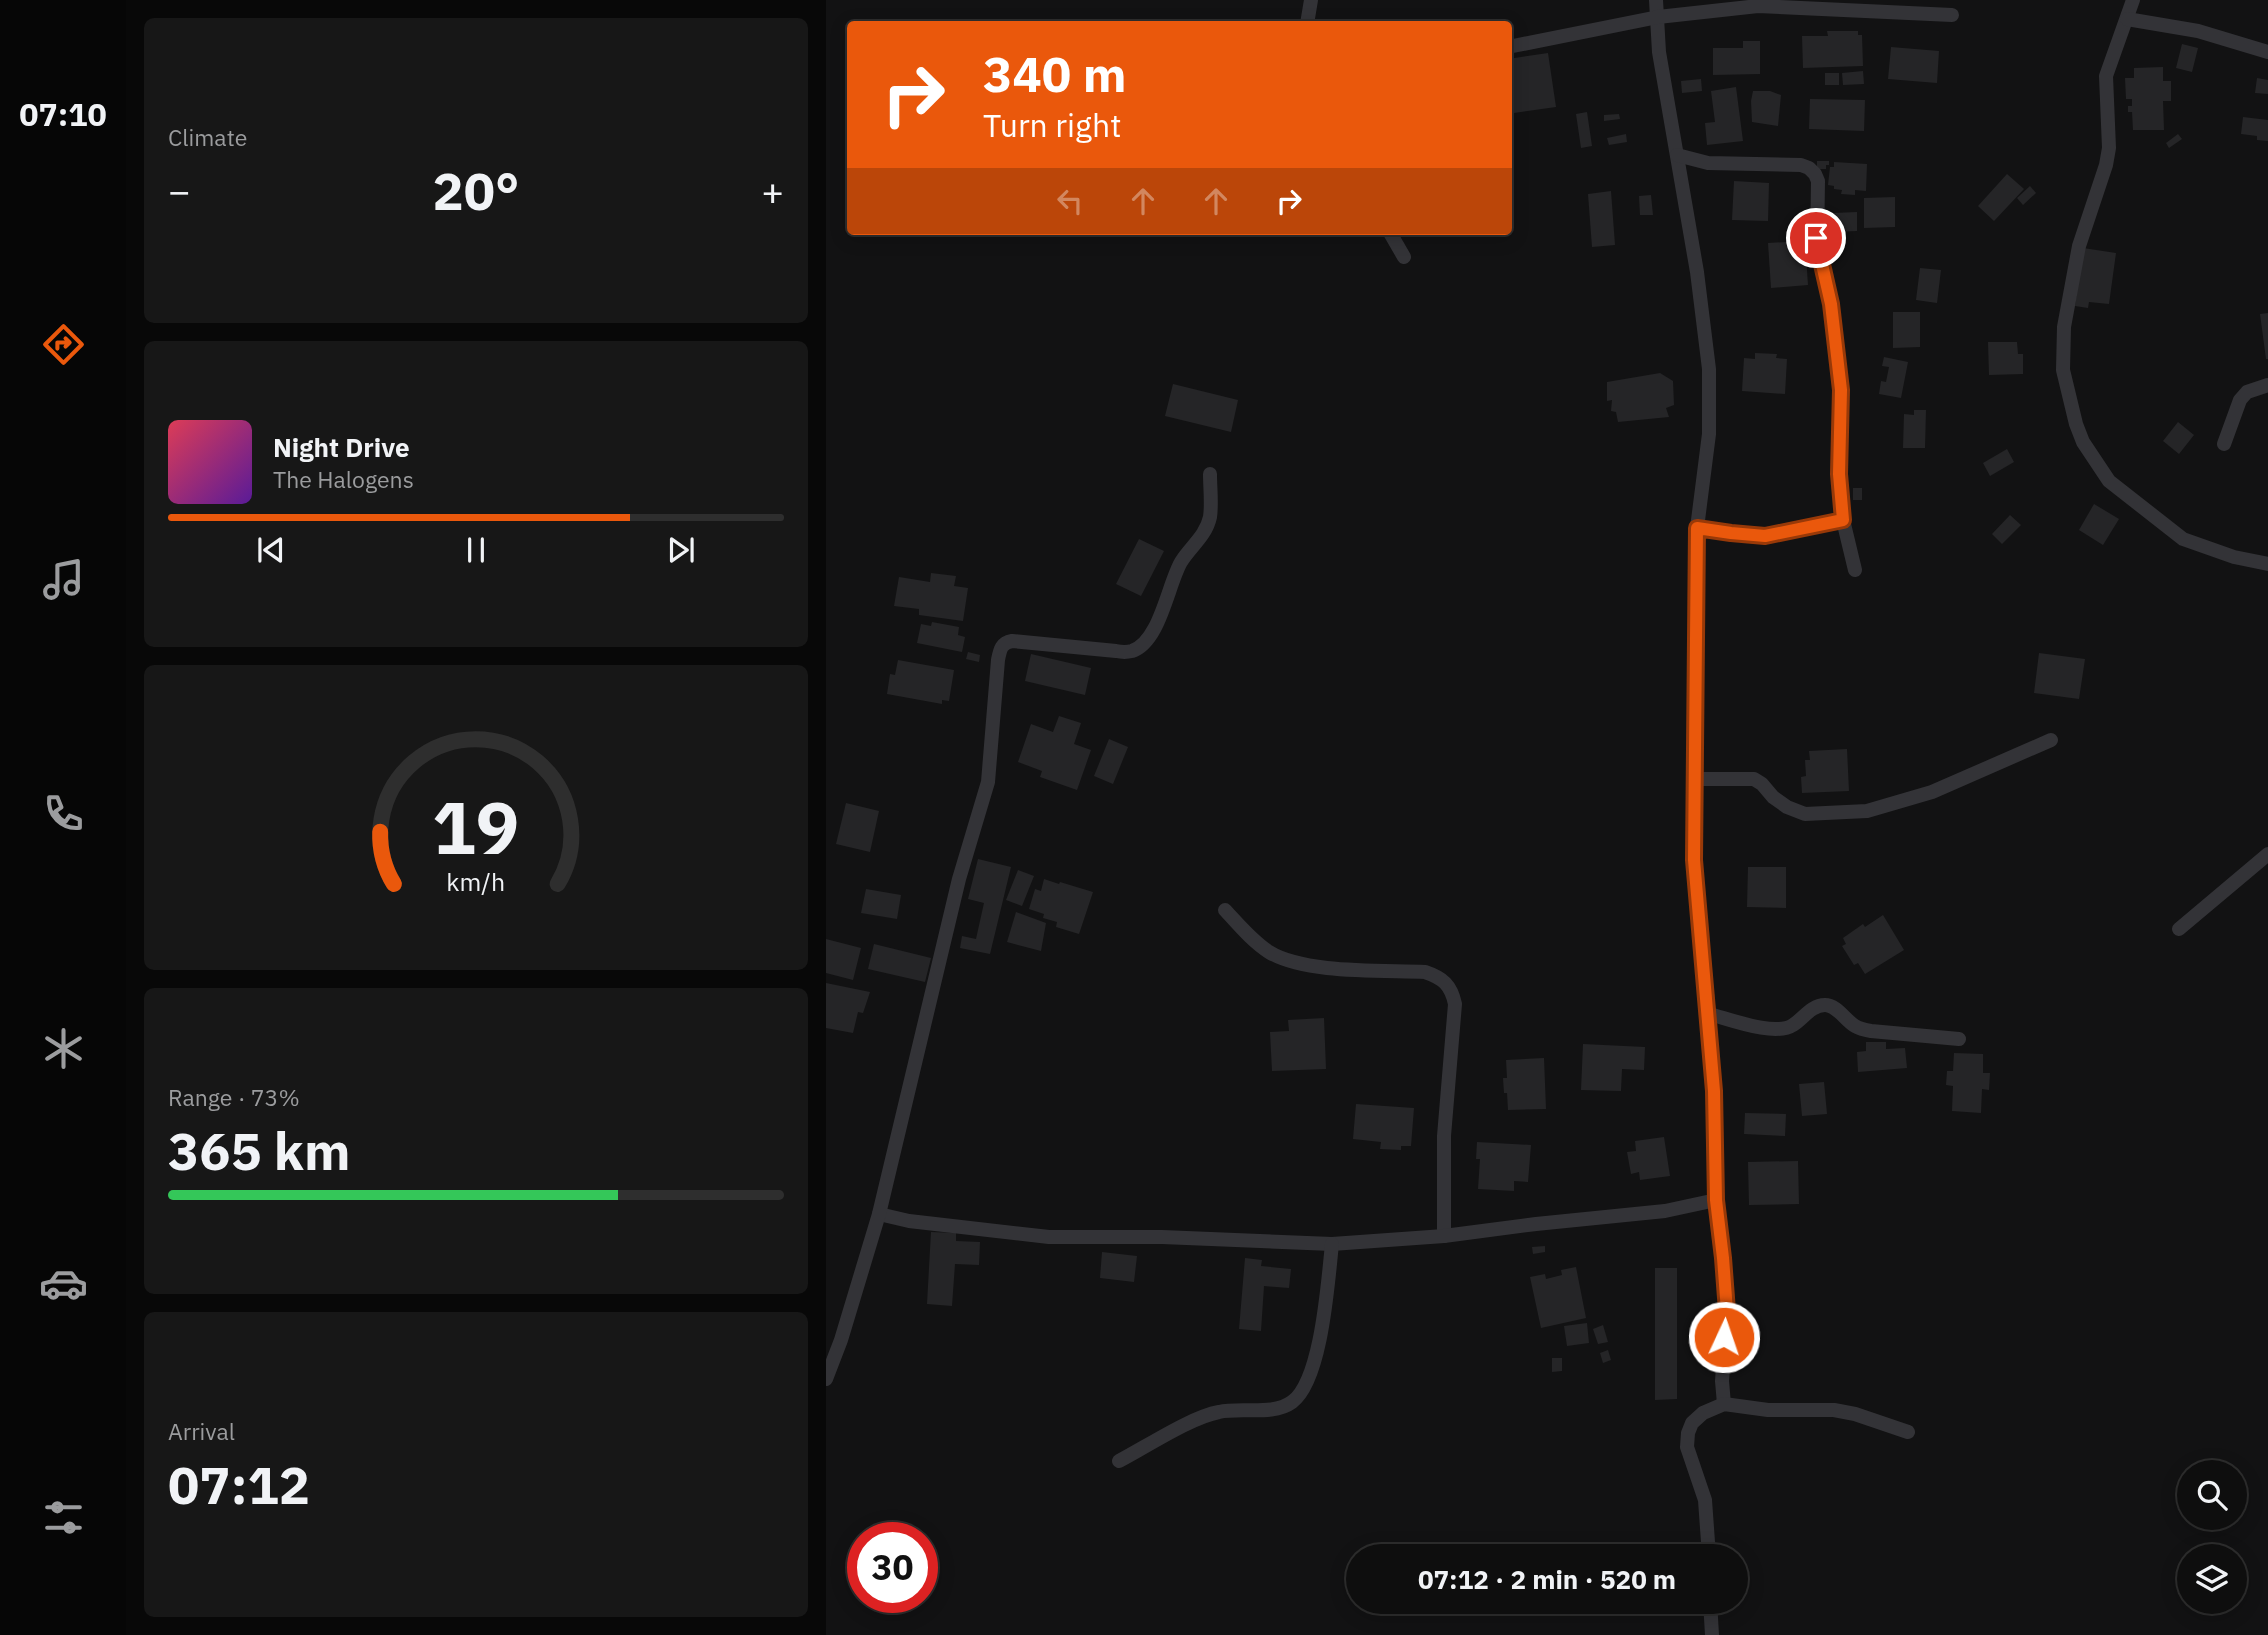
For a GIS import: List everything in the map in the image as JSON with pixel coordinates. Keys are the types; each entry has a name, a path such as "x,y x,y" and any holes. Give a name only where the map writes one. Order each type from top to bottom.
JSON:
{"street":[{"path":"1308,21 1311,0"},
{"path":"1656,0 1659,52 1698,272 1709,369 1709,434 1697,528 1694,860 1709,1014 1715,1117 1716,1200 1727,1311 1722,1362 1724,1404"},
{"path":"2133,0 2106,76 2109,148 2106,165 2079,246 2064,327 2063,370 2076,425 2083,442 2109,481 2183,539 2268,564"},
{"path":"1512,46 1658,17 1758,6 1835,5 1952,15"},
{"path":"2127,19 2198,31 2268,52"},
{"path":"1677,155 1708,163 1801,165 1815,174 1819,190 1817,250 1831,304 1841,390 1839,474 1843,520 1855,570"},
{"path":"1391,235 1404,257"},
{"path":"2224,444 2240,400 2247,392 2268,384"},
{"path":"826,1379 841,1340 879,1214 960,879 988,782 1001,647 1012,641 1116,652 1131,652 1139,648 1150,635 1164,609 1175,573 1206,528 1210,516 1210,474"},
{"path":"1697,528 1765,536 1843,520"},
{"path":"1694,779 1754,779 1787,807 1805,814 1867,811 1932,792 2051,740"},
{"path":"2179,929 2268,854"},
{"path":"1225,910 1253,940 1271,953 1291,961 1328,967 1425,972 1439,977 1452,991 1455,1004 1444,1136 1444,1236"},
{"path":"1709,1014 1781,1029 1792,1026 1817,1006 1826,1005 1834,1008 1857,1027 1871,1031 1959,1039"},
{"path":"879,1214 909,1221 1049,1237 1162,1237 1332,1244 1444,1236 1665,1211 1716,1200"},
{"path":"1119,1461 1202,1417 1220,1412 1282,1407 1292,1402 1300,1393 1317,1349 1332,1244"},
{"path":"1708,1544 1705,1500 1687,1447 1692,1423 1703,1413 1724,1404 1768,1410 1834,1410 1855,1414 1908,1432"},
{"path":"1711,1614 1712,1635"}],"building":[{"path":"1827,31 1858,31 1858,35 1862,35 1863,66 1803,68 1802,36 1828,36"},
{"path":"1743,41 1760,41 1760,74 1713,75 1713,48 1743,48"},
{"path":"2182,44 2198,48 2192,72 2176,68"},
{"path":"1891,47 1939,51 1937,83 1888,79"},
{"path":"1548,53 1556,107 1514,113 1512,58"},
{"path":"2163,67 2163,81 2171,81 2171,101 2163,101 2164,130 2133,130 2132,112 2128,112 2132,99 2126,99 2125,78 2134,78 2134,68"},
{"path":"1863,71 1864,84 1843,85 1842,73"},
{"path":"1825,73 1839,73 1839,85 1825,85"},
{"path":"2257,78 2268,80 2268,94 2255,93"},
{"path":"1701,79 1702,91 1682,93 1681,81"},
{"path":"1736,87 1743,141 1707,145 1705,123 1715,122 1711,91"},
{"path":"1753,91 1770,91 1781,95 1778,126 1752,122"},
{"path":"1810,99 1865,100 1864,131 1809,129"},
{"path":"1587,112 1592,146 1581,148 1576,114"},
{"path":"1619,114 1620,119 1604,121 1604,115"},
{"path":"2243,117 2268,120 2268,141 2241,134"},
{"path":"1626,134 1627,142 1609,145 1607,138"},
{"path":"2178,134 2182,139 2169,148 2166,143"},
{"path":"1817,161 1829,161 1829,165 1826,165 1826,169 1817,169"},
{"path":"1834,162 1867,164 1866,191 1855,190 1855,195 1841,194 1842,190 1828,185 1830,167 1834,167"},
{"path":"2007,174 2024,189 1994,221 1978,206"},
{"path":"1734,181 1769,183 1768,221 1732,220"},
{"path":"2030,186 2036,193 2023,205 2017,198"},
{"path":"1611,191 1615,245 1592,247 1588,194"},
{"path":"1651,195 1653,215 1640,215 1639,196"},
{"path":"1895,197 1895,227 1864,228 1864,198"},
{"path":"1857,212 1857,231 1834,232 1833,213"},
{"path":"1805,241 1808,285 1771,288 1768,243"},
{"path":"2083,248 2116,253 2109,304 2089,302 2088,308 2075,306"},
{"path":"1920,268 1941,270 1937,303 1916,300"},
{"path":"1893,312 1920,312 1920,347 1893,348"},
{"path":"2268,313 2268,359 2266,359 2260,314"},
{"path":"1988,342 2017,342 2018,354 2023,354 2023,374 1989,375"},
{"path":"1755,353 1777,354 1776,358 1787,359 1785,394 1742,391 1744,358 1755,359"},
{"path":"1884,357 1908,362 1901,398 1879,394 1881,381 1886,382 1889,367 1882,366"},
{"path":"1660,373 1673,381 1674,405 1666,408 1669,417 1618,422 1616,412 1611,411 1612,400 1607,401 1607,382"},
{"path":"1173,384 1238,400 1231,432 1165,416"},
{"path":"1914,410 1926,410 1925,448 1903,448 1904,414 1914,415"},
{"path":"2178,422 2194,435 2179,454 2163,441"},
{"path":"2007,449 2014,462 1990,476 1983,463"},
{"path":"1853,488 1862,488 1862,500 1853,500"},
{"path":"2094,504 2119,519 2103,545 2079,530"},
{"path":"2010,515 2021,525 2002,544 1992,534"},
{"path":"1139,539 1164,551 1141,596 1116,584"},
{"path":"931,573 956,576 954,586 968,588 963,621 919,615 919,609 894,606 899,577 930,582"},
{"path":"932,622 959,627 958,635 965,637 962,652 917,643 921,624 931,626"},
{"path":"968,652 980,655 979,662 966,659"},
{"path":"2039,653 2085,659 2079,699 2034,693"},
{"path":"1031,654 1091,668 1085,695 1025,681"},
{"path":"898,660 954,670 949,701 942,700 942,704 887,694 890,674 895,675"},
{"path":"1059,716 1081,723 1074,744 1091,750 1077,790 1040,777 1042,771 1018,762 1031,724 1053,732"},
{"path":"1109,739 1128,747 1113,784 1094,776"},
{"path":"1847,749 1849,791 1802,793 1801,777 1806,776 1805,760 1810,760 1809,751"},
{"path":"846,803 879,811 870,852 836,844"},
{"path":"978,859 1011,867 990,954 960,948 962,936 976,939 984,903 968,899"},
{"path":"1748,867 1786,867 1786,908 1747,907"},
{"path":"1018,870 1034,876 1022,906 1006,900"},
{"path":"1044,879 1093,892 1079,934 1056,927 1057,922 1043,918 1044,914 1029,909 1035,889 1041,891"},
{"path":"866,889 901,895 897,919 861,913"},
{"path":"1016,912 1046,923 1041,951 1007,942"},
{"path":"1883,915 1904,950 1865,974 1858,963 1854,965 1842,946 1846,944 1843,938 1863,924 1865,927"},
{"path":"826,939 861,948 853,980 826,973"},
{"path":"874,944 931,958 925,982 868,969"},
{"path":"826,983 870,992 863,1013 858,1012 853,1033 826,1028"},
{"path":"1324,1018 1326,1069 1272,1071 1270,1032 1289,1031 1288,1020"},
{"path":"1866,1042 1886,1042 1886,1049 1905,1048 1907,1068 1858,1072 1857,1052 1866,1051"},
{"path":"1583,1044 1645,1047 1644,1070 1622,1069 1621,1091 1581,1090"},
{"path":"1954,1053 1983,1054 1983,1073 1990,1073 1989,1090 1982,1089 1981,1113 1952,1111 1953,1086 1946,1085 1947,1071 1953,1071"},
{"path":"1544,1058 1546,1109 1508,1110 1503,1078 1507,1078 1506,1060"},
{"path":"1824,1082 1827,1114 1802,1116 1799,1084"},
{"path":"1356,1104 1414,1108 1411,1146 1401,1146 1401,1150 1380,1149 1381,1142 1353,1139"},
{"path":"1745,1113 1786,1114 1785,1136 1744,1134"},
{"path":"1664,1137 1670,1176 1640,1180 1639,1172 1631,1174 1627,1152 1636,1151 1635,1141"},
{"path":"1477,1142 1531,1145 1528,1182 1514,1181 1514,1191 1478,1189 1480,1159 1476,1159"},
{"path":"1798,1161 1799,1204 1749,1205 1748,1162"},
{"path":"931,1232 956,1233 956,1241 980,1242 979,1265 955,1264 952,1306 927,1304"},
{"path":"1545,1246 1545,1252 1533,1254 1532,1247"},
{"path":"1102,1252 1137,1256 1134,1282 1100,1278"},
{"path":"1245,1258 1262,1260 1261,1266 1291,1269 1289,1288 1264,1286 1261,1331 1239,1329"},
{"path":"1576,1267 1586,1318 1541,1328 1530,1277 1545,1274 1546,1279 1562,1275 1561,1270"},
{"path":"1655,1268 1677,1268 1677,1399 1655,1400"},
{"path":"1587,1323 1589,1343 1567,1346 1564,1326"},
{"path":"1603,1325 1608,1342 1598,1344 1593,1329"},
{"path":"1608,1350 1611,1360 1603,1363 1600,1353"},
{"path":"1552,1358 1562,1358 1562,1371 1552,1372"}],"route":[{"path":"1724,1337 1727,1311 1716,1200 1714,1091 1694,860 1697,528 1765,536 1843,520 1839,474 1841,390 1831,304 1816,238"}]}
